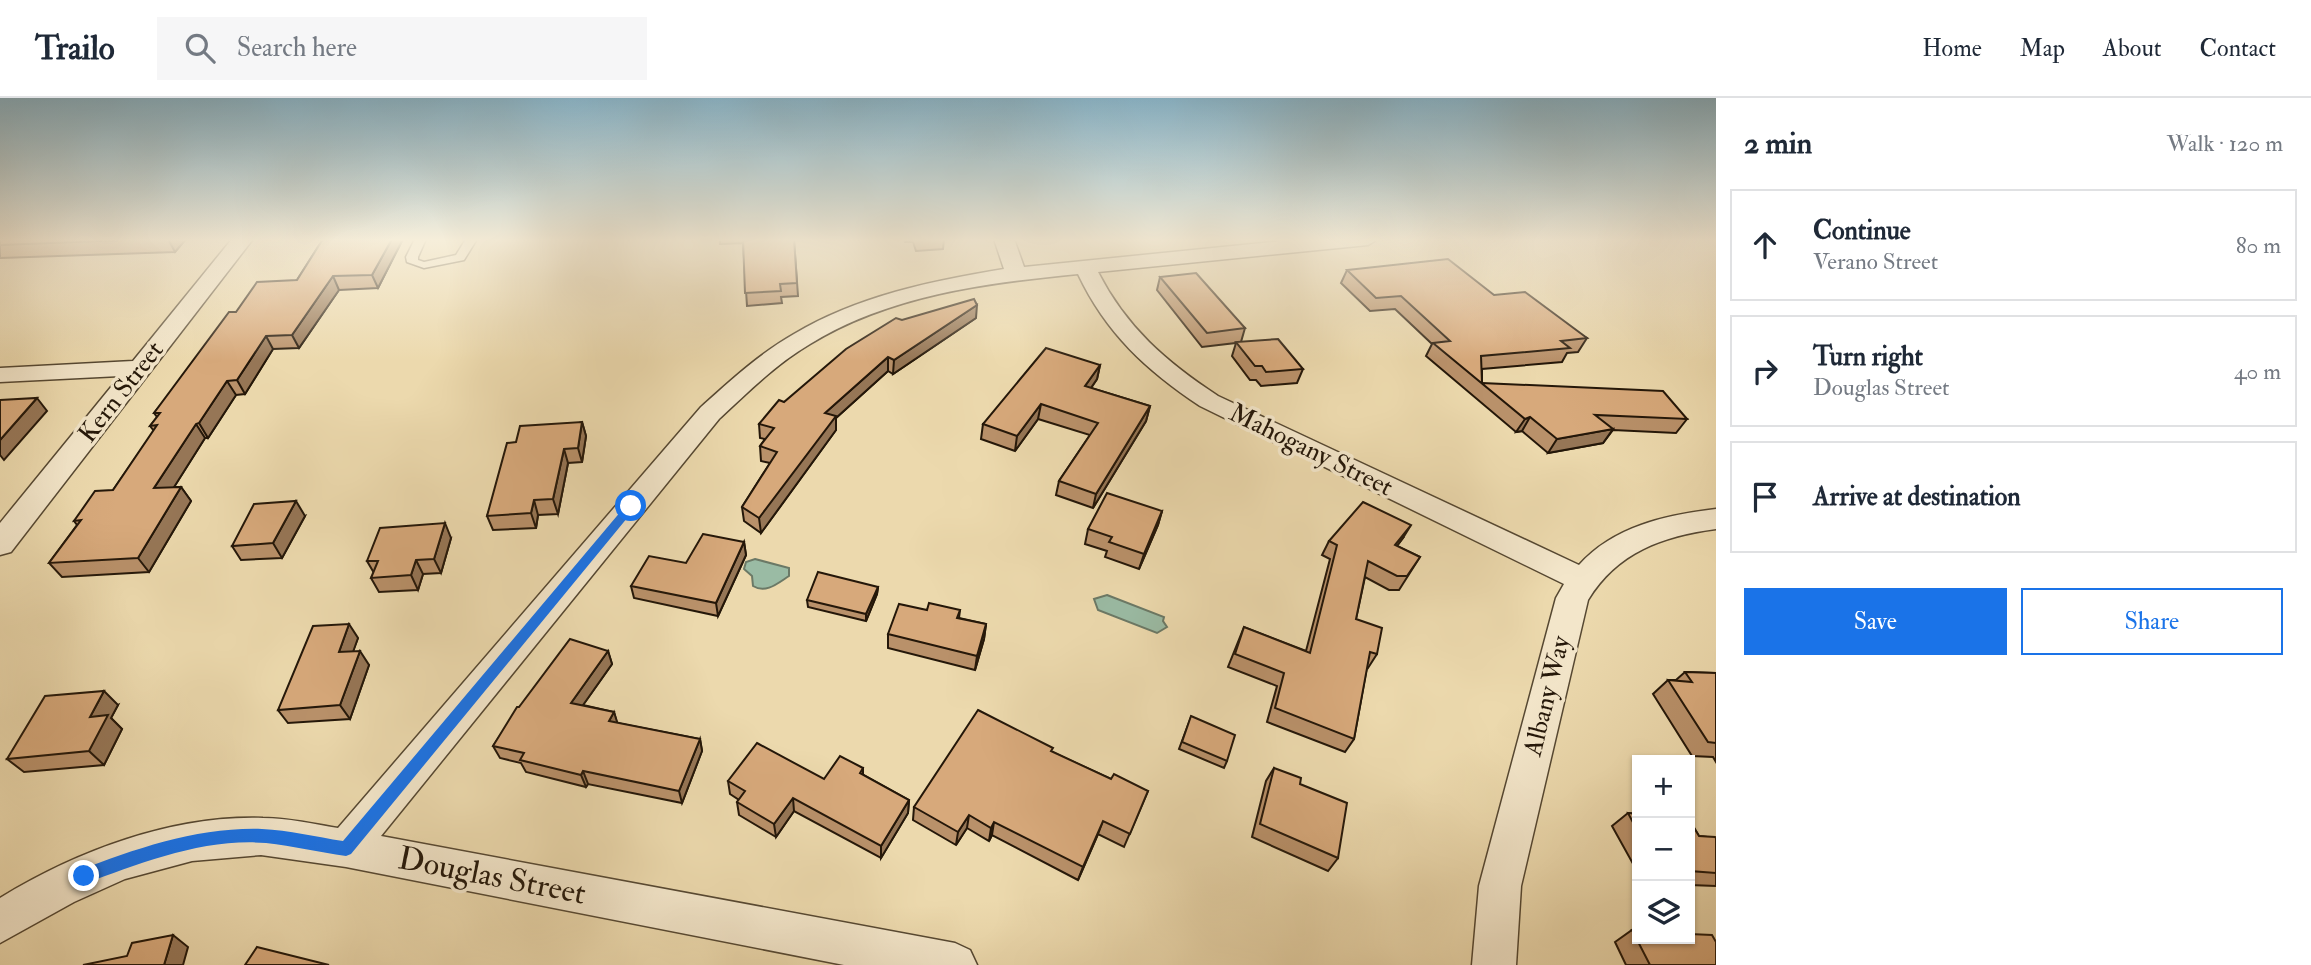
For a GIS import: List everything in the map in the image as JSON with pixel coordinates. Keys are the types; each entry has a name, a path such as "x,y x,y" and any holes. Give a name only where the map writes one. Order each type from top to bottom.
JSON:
{"street":[{"name":"Kern Street","path":"0,544 211,279"},
{"path":"346,848 710,412 762,363 802,337 869,305 937,285 973,279"},
{"name":"Mahogany Street","path":"1091,279 1101,301 1127,338 1171,376 1209,401 1581,579"},
{"path":"0,375 140,368"},
{"name":"Albany Way","path":"1494,965 1500,886 1572,598 1581,579 1592,566 1620,544 1657,529 1716,519"},
{"name":"Douglas Street","path":"0,922 84,876 173,846 231,837 264,836 346,848 955,965"}],"shaded area":[{"path":"755,559 789,568 789,576 767,588 753,586 752,576 744,569 746,562"},
{"path":"1107,595 1164,617 1163,621 1167,627 1157,633 1098,610 1094,599"}],"building":[{"path":"331,279 292,335 266,336 237,380 227,381 196,424 154,488 181,487 138,558 49,563 81,520 74,521 95,491 113,490 157,425 150,426 160,413 154,413 229,312 236,312 257,282"},
{"path":"744,279 797,279 797,283 780,284 781,291 745,293"},
{"path":"1162,279 1202,279 1245,328 1207,333"},
{"path":"1357,279 1474,279 1494,295 1525,292 1587,338 1561,341 1570,348 1481,356 1482,383 1663,391 1687,419 1595,415 1613,429 1557,439 1530,417 1525,419 1433,343 1450,341 1401,296 1376,298"},
{"path":"974,299 977,305 894,360 888,357 825,413 836,416 759,518 742,507 777,452 760,446 774,428 759,424 779,400 784,402 846,349 896,318 902,320"},
{"path":"1278,339 1303,369 1266,372 1262,366 1255,366 1236,342"},
{"path":"1046,348 1100,365 1085,386 1150,406 1096,494 1059,481 1098,423 1041,404 1017,436 983,424"},
{"path":"37,398 0,440 0,400"},
{"path":"582,422 578,448 564,449 553,499 534,500 531,513 487,516 507,443 516,442 520,426"},
{"path":"1107,493 1162,511 1144,554 1109,542 1112,537 1088,529"},
{"path":"296,501 273,543 232,546 254,504"},
{"path":"1363,502 1411,525 1395,545 1420,557 1407,576 1397,576 1368,561 1356,619 1382,628 1377,654 1370,652 1354,739 1275,708 1284,673 1235,654 1244,627 1310,653 1337,545 1329,541"},
{"path":"445,523 434,559 416,560 411,575 371,578 378,561 367,561 380,528"},
{"path":"703,534 744,542 716,603 631,586 649,556 686,563"},
{"path":"818,572 878,587 866,614 807,600"},
{"path":"929,603 960,610 957,618 986,624 977,656 888,634 899,604 927,610"},
{"path":"349,624 339,652 360,651 340,705 278,710 313,626"},
{"path":"570,639 608,651 571,703 614,712 609,721 700,739 679,791 583,771 581,775 520,760 524,753 493,746 517,707"},
{"path":"1685,672 1716,673 1716,743 1708,742 1668,680 1692,682"},
{"path":"104,691 90,717 108,715 89,751 7,759 45,696"},
{"path":"978,710 1053,748 1051,751 1111,779 1114,774 1148,791 1130,834 1103,821 1083,867 994,822 991,828 969,815 958,832 914,807"},
{"path":"1191,716 1235,735 1227,761 1182,742"},
{"path":"757,743 824,779 840,756 863,768 860,773 909,800 881,846 793,798 774,824 737,802 745,791 728,781"},
{"path":"1274,768 1301,778 1300,784 1347,803 1338,858 1260,824"},
{"path":"1695,829 1699,836 1716,838 1716,873 1695,871"},
{"path":"1695,934 1712,935 1716,942 1716,965 1650,965 1639,944 1695,944"},
{"path":"173,935 164,965 83,965 127,956 132,943"},
{"path":"257,947 329,965 245,965"}],"route":[{"path":"84,876 160,849 231,837 264,836 346,848 631,506"}]}
